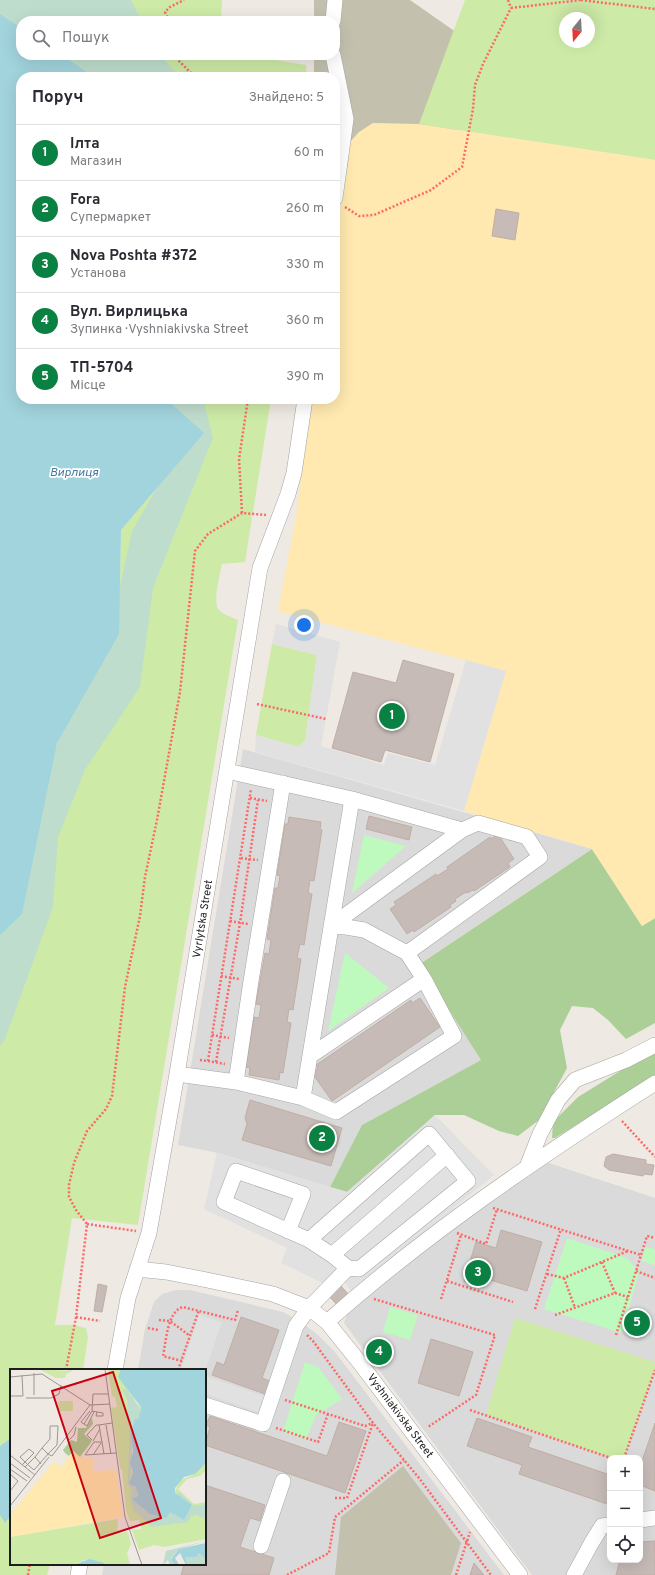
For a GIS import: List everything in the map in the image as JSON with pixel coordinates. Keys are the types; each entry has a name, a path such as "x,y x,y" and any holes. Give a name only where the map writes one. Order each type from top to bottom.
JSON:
{"street":[{"path":"333,16 335,0"},
{"path":"333,60 336,72"},
{"path":"340,92 346,119 340,181"},
{"name":"Vyrlytska Street","path":"115,1369 128,1298 149,1233 177,1074 260,568 280,516 294,473 304,404"},
{"path":"227,771 352,799 462,830"},
{"path":"236,1082 283,783"},
{"path":"303,1098 352,799"},
{"path":"331,926 462,830 478,823 527,837 540,857 407,953"},
{"path":"177,1074 236,1082 303,1098 336,1112 454,1036 424,979 407,953 364,930 331,926"},
{"path":"310,1056 424,979"},
{"path":"527,1167 540,1134 558,1100 576,1080 626,1060 655,1045"},
{"path":"327,1322 359,1294 442,1229 527,1167 655,1083"},
{"path":"288,1230 303,1194 236,1171 224,1202 310,1240 348,1268 359,1269 468,1181 429,1134 310,1240"},
{"path":"332,1255 447,1155"},
{"path":"206,1405 263,1424 296,1326 309,1308 348,1268"},
{"name":"Vyshniakivska Street","path":"137,1269 200,1278 273,1294 309,1308 327,1322 360,1363 520,1575"},
{"path":"261,1546 283,1481"},
{"path":"643,1520 655,1518"},
{"path":"577,1574 592,1542 602,1526 607,1525"},
{"path":"78,1575 80,1565"}],"path":[{"path":"167,16 165,12 170,7 184,0"},
{"path":"340,203 359,216 374,215 431,190 462,167 473,109 475,85 483,64 511,8 508,0"},
{"path":"511,8 581,0 655,9"},
{"path":"178,60 190,72"},
{"path":"242,513 239,459 247,404"},
{"path":"137,1231 87,1224 76,1210 69,1197 69,1185 74,1163 87,1131 106,1109 112,1096 125,986 140,916 144,877 157,820 180,692 195,551 208,534 242,513 280,516"},
{"path":"257,704 326,719"},
{"path":"208,1061 254,777"},
{"path":"216,1062 240,923 258,800"},
{"path":"212,1035 242,1040"},
{"path":"200,1060 238,1066"},
{"path":"612,1110 655,1157"},
{"path":"478,1203 641,1255"},
{"path":"442,1229 486,1244 497,1209"},
{"path":"66,1369 76,1317 87,1224"},
{"path":"535,1309 561,1230"},
{"path":"441,1299 461,1235"},
{"path":"616,1335 647,1236 655,1238"},
{"path":"547,1274 564,1278 628,1251"},
{"path":"602,1262 615,1293"},
{"path":"636,1271 655,1278"},
{"path":"564,1278 575,1308"},
{"path":"447,1281 513,1302"},
{"path":"555,1315 615,1293 628,1297"},
{"path":"359,1294 495,1335 476,1395 428,1426"},
{"path":"182,1361 163,1356 170,1321 178,1308 183,1307 198,1310 235,1320 238,1310"},
{"path":"178,1369 198,1310"},
{"path":"76,1317 100,1321"},
{"path":"159,1320 170,1321 190,1336"},
{"path":"296,1326 313,1341 373,1422 404,1460 491,1575"},
{"path":"148,1328 158,1330"},
{"path":"625,1455 655,1370"},
{"path":"273,1396 365,1426 373,1422"},
{"path":"470,1410 607,1457"},
{"path":"263,1424 318,1442 328,1414"},
{"path":"335,1498 347,1498 373,1422"},
{"path":"287,1575 329,1553 336,1517 404,1460"},
{"path":"456,1575 475,1516"},
{"path":"28,1575 30,1565"}],"shaded area":[{"path":"314,0 410,0 470,42 454,155 406,190 340,164 340,72 314,72 314,60 340,60 340,16 314,16"},
{"path":"276,624 340,642 321,746 384,765 388,753 435,765 466,660 506,671 464,811 255,752 256,735 298,747 305,741 317,655 272,644"},
{"path":"243,749 592,849 421,963 481,1060 362,1125 330,1187 218,1153 178,1145"},
{"path":"435,1115 494,1175 352,1292 344,1281 333,1288 281,1263 287,1248 204,1209 217,1153 347,1192"},
{"path":"543,1161 655,1198 655,1575 532,1575 344,1323 348,1312 404,1266"},
{"path":"176,1290 190,1290 283,1312 301,1322 318,1335 335,1352 504,1575 102,1575 104,1565 206,1565 206,1369 138,1369 145,1329 154,1302 162,1294"},
{"path":"199,1315 222,1322 206,1369 181,1369"},
{"path":"206,1376 264,1396 258,1412 206,1394"},
{"path":"403,1466 461,1543 451,1575 335,1575 341,1517"}],"green space":[{"path":"0,0 222,0 221,16 16,16"},
{"path":"0,0 131,0 139,16 16,16 16,55 0,49"},
{"path":"465,0 655,0 655,160 419,124"},
{"path":"29,60 165,60 175,72 60,72"},
{"path":"69,60 276,60 306,65 307,72 84,72"},
{"path":"167,404 204,404 213,438 153,588 140,687 85,770 58,837 53,907 5,1039 0,1046 0,916 57,743 110,632 132,531 187,436"},
{"path":"171,404 270,404 245,562 222,564 217,588 216,601 219,610 225,615 238,620 138,1225 72,1218 55,1325 74,1325 86,1328 88,1337 83,1369 10,1369 10,1565 50,1565 47,1575 0,1575 0,935 119,634 121,530 204,434"},
{"path":"272,644 317,655 305,741 298,747 256,735"},
{"path":"364,835 406,846 352,893"},
{"path":"592,849 642,926 655,918 655,1023 626,1039 608,1020 593,1008 572,1006 560,1030 567,1068 539,1120 518,1136 499,1131 464,1115 435,1115 347,1192 330,1187 362,1125 481,1060 420,964"},
{"path":"345,953 389,988 328,1031"},
{"path":"655,1053 655,1076 555,1138 552,1138 553,1122 578,1097 646,1055"},
{"path":"567,1238 627,1258 639,1272 622,1333 544,1309"},
{"path":"645,1247 655,1249 655,1265 642,1261"},
{"path":"390,1307 418,1315 410,1340 383,1332"},
{"path":"515,1318 655,1362 655,1370 625,1455 607,1455 607,1457 486,1415"},
{"path":"305,1362 318,1367 342,1399 316,1415 306,1439 283,1432"}],"sand":[{"path":"373,123 419,124 655,160 655,918 642,926 592,849 464,811 506,671 278,611 296,516 311,404 340,404 340,213 348,164 349,143 359,132"}],"water":[{"name":"Вирлиця","path":"0,14 16,25 16,60 69,60 87,72 16,72 16,404 172,404 204,433 121,530 119,634 57,743 22,914 0,935"},
{"path":"10,1439 10,1516 5,1523 0,1515 0,1446"}],"building":[{"path":"496,209 519,213 515,240 492,236"},
{"path":"403,660 454,674 430,762 385,750 381,762 332,748 353,672 396,683"},
{"path":"369,816 412,827 409,840 366,829"},
{"path":"289,817 321,822 320,829 322,830 314,881 310,880 308,893 312,894 304,945 300,944 297,958 301,959 293,1010 289,1009 287,1022 291,1023 283,1073 280,1072 279,1080 249,1075 250,1068 246,1067 254,1017 259,1018 261,1005 256,1004 265,953 269,954 271,940 267,939 275,888 278,888 280,876 277,875 285,824 288,824"},
{"path":"498,834 514,859 508,863 510,867 474,891 466,892 455,899 456,901 450,905 451,907 414,932 413,930 407,934 390,909 396,905 394,902 436,874 437,876 448,869 447,867 490,837 491,839"},
{"path":"420,998 440,1027 332,1101 312,1073 318,1068 316,1065 411,1000 412,1003"},
{"path":"250,1100 342,1128 331,1166 242,1140 247,1124 245,1118"},
{"path":"613,1154 646,1160 646,1164 654,1165 652,1175 644,1174 643,1176 609,1170 604,1166 606,1157"},
{"path":"501,1230 542,1242 527,1291 487,1279 484,1287 464,1281 476,1242 496,1248"},
{"path":"98,1284 107,1286 102,1312 94,1311"},
{"path":"340,1285 351,1297 339,1307 328,1295"},
{"path":"631,1309 636,1310 635,1313 649,1317 644,1333 631,1329 630,1332 625,1330"},
{"path":"241,1317 279,1330 262,1378 270,1381 265,1394 212,1375 217,1362 224,1365"},
{"path":"431,1339 473,1352 459,1396 418,1383"},
{"path":"210,1416 327,1456 339,1422 366,1431 345,1493 206,1445 210,1427 206,1425"},
{"path":"477,1418 532,1437 528,1447 607,1474 607,1504 519,1474 522,1465 467,1446"},
{"path":"655,1423 655,1491 643,1486 643,1458"},
{"path":"206,1485 265,1505 260,1521 250,1518 240,1547 274,1558 269,1575 181,1575 184,1565 206,1565"},
{"path":"655,1541 655,1575 616,1575 619,1563 643,1563 643,1542"},
{"path":"474,1563 484,1575 470,1575"}],"place":[{"name":"Ілта","path":"392,716"},
{"name":"Fora","path":"322,1138"},
{"name":"Nova Poshta #372","path":"478,1273"},
{"name":"ТП-5704","path":"637,1323"},
{"name":"Вул. Вирлицька","path":"379,1352"}]}
